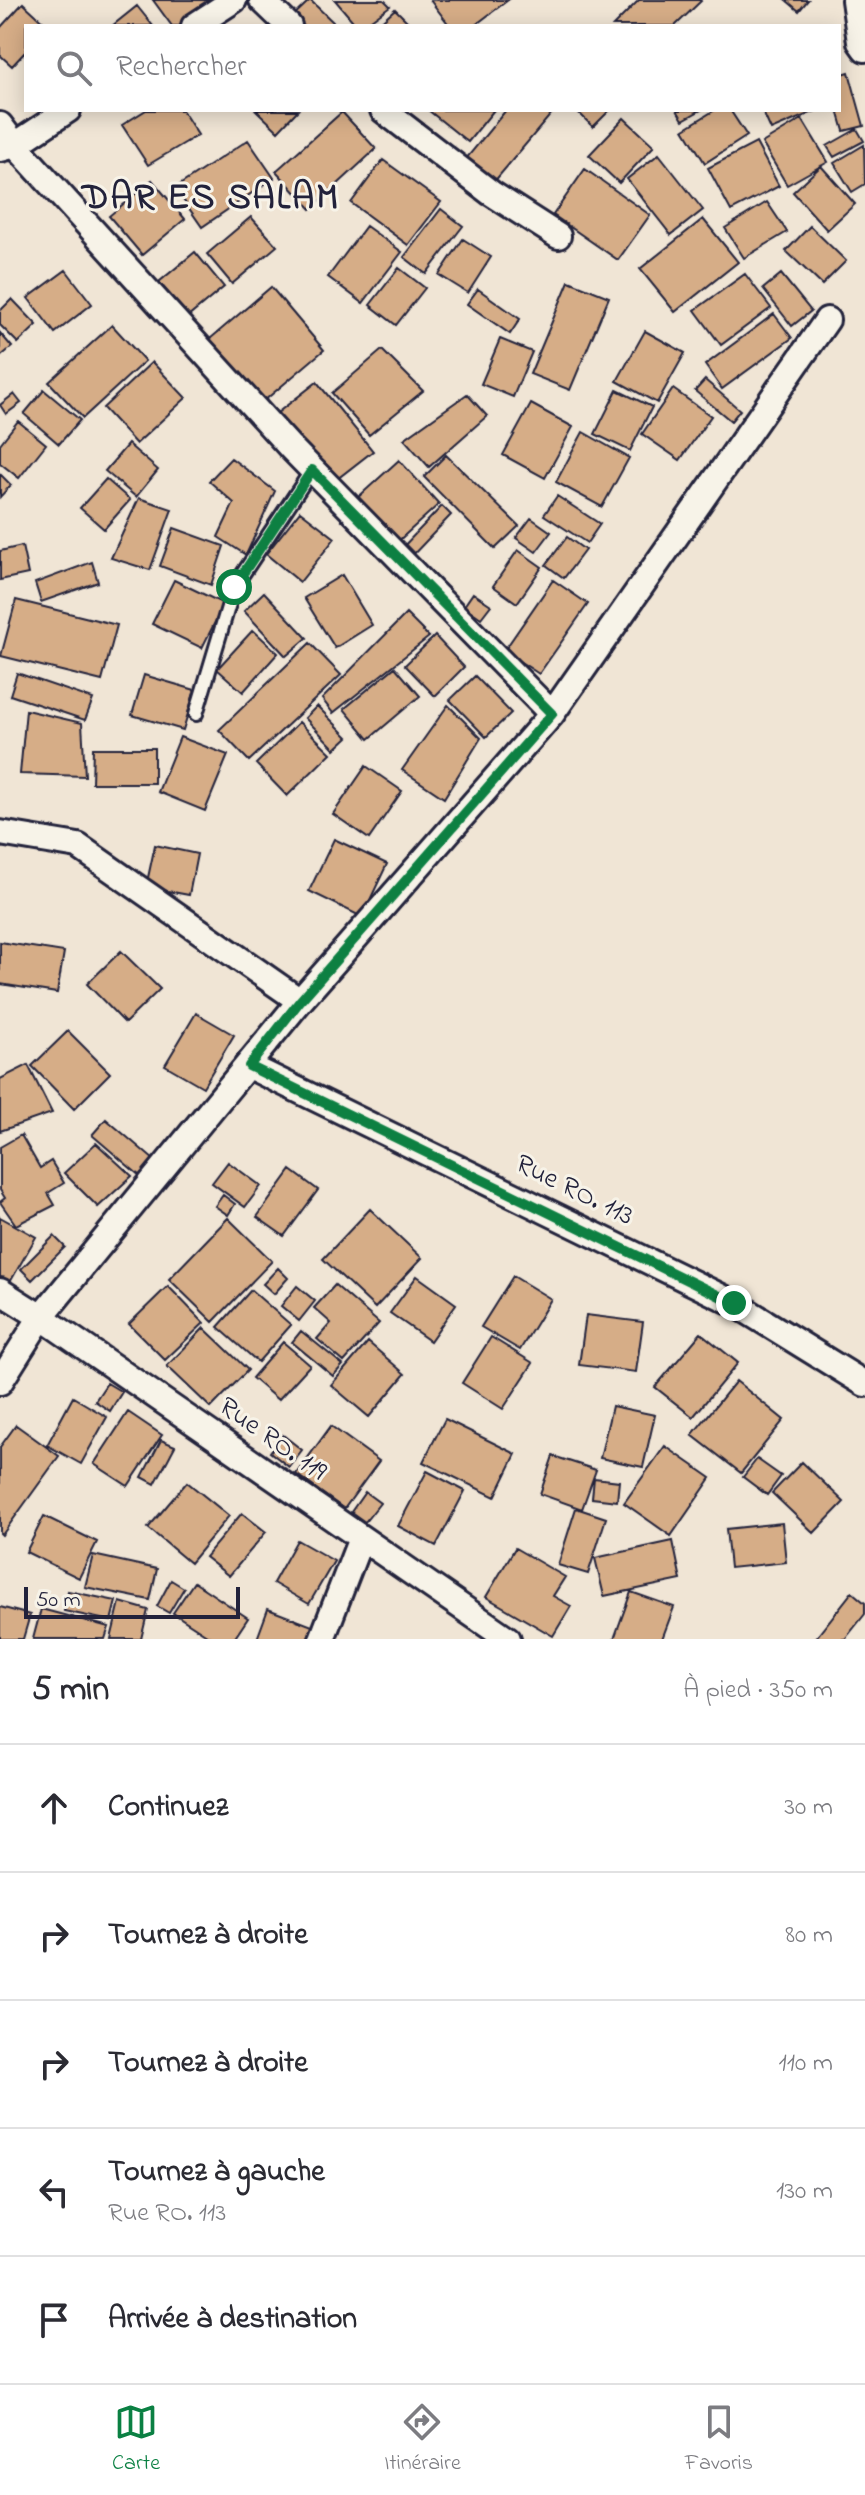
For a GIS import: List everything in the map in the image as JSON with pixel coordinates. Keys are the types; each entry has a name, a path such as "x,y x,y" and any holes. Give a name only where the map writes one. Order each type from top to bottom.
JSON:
{"street":[{"path":"197,24 234,0"},
{"path":"262,0 287,24"},
{"path":"854,0 860,42 865,49"},
{"path":"8,147 65,112"},
{"path":"386,112 491,193 558,236"},
{"path":"0,125 8,147 312,470 552,714"},
{"path":"0,1382 41,1317 300,1001 552,714 827,320"},
{"path":"0,833 78,846 300,1001"},
{"name":"Rue RO. 113","path":"249,1066 734,1303 865,1384"},
{"name":"Rue RO. 119","path":"0,1291 508,1639"},
{"path":"322,1639 361,1538"}],"lane":[{"path":"196,714 234,587 312,470"}],"building":[{"path":"153,0 228,0 202,24 171,24"},
{"path":"310,0 334,23 293,24 289,20"},
{"path":"335,0 384,0 390,6 366,24 355,24"},
{"path":"430,0 508,0 477,24 448,24"},
{"path":"639,0 701,1 677,24 615,24"},
{"path":"786,0 808,0 799,11"},
{"path":"23,3 46,24 24,24 24,53 12,66 0,55 0,28"},
{"path":"137,6 151,24 114,24"},
{"path":"395,9 410,24 378,24"},
{"path":"849,72 864,126 844,131 839,112 841,112 841,74"},
{"path":"143,112 183,112 198,135 148,165 122,125"},
{"path":"258,112 296,112 278,131"},
{"path":"342,112 376,149 311,209 276,171"},
{"path":"430,112 492,112 468,142"},
{"path":"504,112 553,112 493,183 465,160"},
{"path":"578,112 608,112 593,127"},
{"path":"678,112 697,112 683,120"},
{"path":"712,112 731,112 747,136 705,163 684,129"},
{"path":"763,112 813,112 771,130"},
{"path":"624,118 654,146 619,183 589,155"},
{"path":"802,119 828,162 787,185 762,143"},
{"path":"857,129 864,141 834,157 827,146"},
{"path":"248,140 274,178 202,227 175,188"},
{"path":"756,143 779,186 731,211 708,168"},
{"path":"864,145 865,184 852,192 834,163"},
{"path":"659,154 703,210 671,235 627,179"},
{"path":"383,160 441,202 408,245 351,203"},
{"path":"821,166 855,204 827,230 793,192"},
{"path":"585,169 650,215 618,260 553,215"},
{"path":"152,180 185,219 142,255 109,216"},
{"path":"767,202 787,232 744,258 725,228"},
{"path":"441,209 463,226 426,274 404,257"},
{"path":"251,217 277,246 232,284 207,254"},
{"path":"703,219 738,262 675,312 640,269"},
{"path":"366,226 402,252 363,303 328,277"},
{"path":"810,226 846,261 822,285 786,251"},
{"path":"463,239 491,257 468,293 439,275"},
{"path":"195,252 224,287 188,317 159,282"},
{"path":"399,268 425,288 396,325 370,305"},
{"path":"66,270 92,304 55,333 28,298"},
{"path":"745,274 771,308 721,345 695,310"},
{"path":"781,274 811,311 792,326 763,289"},
{"path":"569,281 609,297 570,390 530,374"},
{"path":"271,287 324,350 258,406 204,344"},
{"path":"478,289 520,319 510,334 467,304"},
{"path":"12,299 37,325 18,343 0,325 0,311"},
{"path":"774,314 792,338 722,389 705,365"},
{"path":"112,325 145,361 83,418 49,382"},
{"path":"645,331 685,353 657,403 617,381"},
{"path":"0,333 12,347 0,357"},
{"path":"500,339 532,352 513,397 481,384"},
{"path":"382,350 423,391 369,435 332,393"},
{"path":"152,362 186,398 136,444 103,408"},
{"path":"705,380 740,410 731,421 695,391"},
{"path":"317,382 373,451 328,486 272,417"},
{"path":"673,389 711,416 680,460 642,434"},
{"path":"44,390 80,420 59,444 24,414"},
{"path":"617,390 652,407 630,451 595,434"},
{"path":"14,394 21,403 6,414 0,405"},
{"path":"467,394 487,416 429,467 404,439"},
{"path":"531,404 573,427 545,478 503,455"},
{"path":"18,421 46,444 19,478 0,463 0,444"},
{"path":"583,432 629,458 602,507 556,482"},
{"path":"128,444 158,470 136,497 105,471"},
{"path":"446,455 519,526 495,549 424,477"},
{"path":"231,458 275,491 246,555 218,537 234,503 209,481"},
{"path":"399,460 439,504 395,544 355,500"},
{"path":"0,474 11,485 0,497"},
{"path":"106,479 130,500 104,529 80,508"},
{"path":"557,496 600,524 587,543 544,515"},
{"path":"139,498 172,509 150,570 111,558"},
{"path":"442,506 451,515 408,560 399,551"},
{"path":"300,511 335,538 300,582 266,554"},
{"path":"531,518 551,532 536,552 516,538"},
{"path":"174,528 224,546 211,585 160,566"},
{"path":"567,537 585,550 564,578 546,565"},
{"path":"22,546 28,574 0,580 0,551"},
{"path":"518,550 542,567 517,603 493,586"},
{"path":"92,562 98,582 41,602 35,583"},
{"path":"342,575 372,625 335,648 304,598"},
{"path":"174,580 224,604 202,648 152,624"},
{"path":"553,580 588,604 539,674 504,651"},
{"path":"264,592 307,638 286,656 244,611"},
{"path":"473,593 491,605 481,618 464,606"},
{"path":"16,600 117,625 102,681 1,656"},
{"path":"406,614 429,637 333,713 322,699"},
{"path":"253,630 278,653 243,692 217,669"},
{"path":"435,636 464,667 435,696 405,665"},
{"path":"310,643 341,675 249,761 219,730"},
{"path":"395,667 420,696 369,739 344,709"},
{"path":"17,673 93,699 85,720 10,695"},
{"path":"144,675 195,690 183,730 132,715"},
{"path":"475,676 511,713 486,737 450,700"},
{"path":"448,705 481,738 444,798 402,770"},
{"path":"317,706 348,737 335,749 305,718"},
{"path":"26,710 82,723 85,776 20,774"},
{"path":"299,722 331,753 287,796 256,764"},
{"path":"180,737 228,755 205,811 158,792"},
{"path":"93,748 154,748 154,783 92,783"},
{"path":"366,766 402,791 369,839 333,814"},
{"path":"334,839 387,864 362,917 309,891"},
{"path":"155,845 197,854 189,895 146,887"},
{"path":"0,942 64,952 57,993 0,984"},
{"path":"121,951 160,989 125,1023 87,984"},
{"path":"196,1013 234,1035 203,1087 165,1065"},
{"path":"68,1031 110,1073 74,1109 32,1066"},
{"path":"28,1065 52,1113 0,1131 0,1079"},
{"path":"106,1119 154,1160 140,1176 92,1135"},
{"path":"21,1135 40,1168 51,1161 64,1183 48,1193 55,1205 16,1225 0,1202 5,1198 0,1190 0,1147"},
{"path":"96,1143 132,1176 98,1207 64,1173"},
{"path":"228,1162 261,1186 245,1207 212,1183"},
{"path":"291,1170 318,1190 284,1236 257,1217"},
{"path":"223,1195 235,1204 228,1215 215,1206"},
{"path":"370,1209 422,1258 375,1308 323,1259"},
{"path":"0,1217 36,1237 9,1284 0,1278"},
{"path":"228,1218 272,1261 213,1322 169,1279"},
{"path":"54,1236 65,1247 32,1280 21,1269"},
{"path":"278,1268 288,1278 274,1294 263,1284"},
{"path":"417,1276 456,1304 430,1341 390,1313"},
{"path":"513,1276 551,1299 520,1350 481,1327"},
{"path":"335,1285 379,1323 344,1362 317,1339 331,1323 314,1308"},
{"path":"168,1286 204,1323 165,1360 129,1324"},
{"path":"297,1286 315,1301 299,1321 281,1306"},
{"path":"251,1290 291,1325 258,1362 218,1327"},
{"path":"586,1315 643,1322 636,1372 579,1365"},
{"path":"204,1328 248,1370 211,1408 167,1366"},
{"path":"301,1331 343,1365 333,1376 292,1342"},
{"path":"701,1333 738,1363 693,1417 655,1387"},
{"path":"491,1337 533,1363 503,1409 462,1383"},
{"path":"283,1342 310,1365 278,1400 252,1378"},
{"path":"368,1342 405,1374 369,1417 331,1385"},
{"path":"736,1381 784,1420 741,1473 692,1435"},
{"path":"107,1383 122,1392 110,1411 95,1401"},
{"path":"73,1397 107,1417 81,1464 47,1445"},
{"path":"612,1406 655,1415 643,1467 600,1458"},
{"path":"128,1412 162,1435 128,1486 94,1464"},
{"path":"445,1419 516,1454 495,1497 423,1462"},
{"path":"16,1425 59,1456 2,1535 0,1447"},
{"path":"331,1426 379,1461 344,1509 296,1474"},
{"path":"283,1435 302,1450 289,1467 270,1452"},
{"path":"161,1440 175,1446 155,1484 142,1477"},
{"path":"665,1446 711,1478 671,1536 624,1503"},
{"path":"553,1456 596,1470 582,1509 540,1494"},
{"path":"757,1459 781,1476 767,1495 743,1477"},
{"path":"802,1462 844,1502 814,1533 772,1493"},
{"path":"427,1471 465,1491 436,1546 398,1526"},
{"path":"594,1478 619,1481 617,1501 592,1498"},
{"path":"187,1482 229,1516 190,1563 148,1528"},
{"path":"365,1492 380,1503 365,1522 351,1512"},
{"path":"576,1508 606,1518 588,1574 558,1565"},
{"path":"242,1513 266,1532 229,1576 205,1557"},
{"path":"44,1516 97,1542 79,1578 26,1552"},
{"path":"782,1523 786,1562 730,1568 726,1529"},
{"path":"297,1540 334,1561 309,1604 273,1583"},
{"path":"673,1541 681,1580 604,1596 595,1558"},
{"path":"515,1548 565,1577 553,1596 571,1606 553,1636 486,1597"},
{"path":"93,1555 157,1569 150,1600 85,1587"},
{"path":"171,1580 184,1588 169,1613 157,1606"},
{"path":"194,1582 248,1618 234,1639 213,1639 173,1613"},
{"path":"68,1591 116,1601 111,1621 64,1611"},
{"path":"631,1592 674,1607 662,1639 614,1639"},
{"path":"852,1592 865,1603 865,1614 845,1639 815,1639"},
{"path":"120,1602 148,1610 141,1639 111,1639"},
{"path":"0,1607 30,1615 23,1639 0,1639"},
{"path":"41,1609 109,1627 105,1639 33,1639"},
{"path":"268,1609 315,1627 310,1639 257,1639"}],"district":[{"name":"DAR ES SALAM","path":"211,199"}],"route":[{"path":"234,587 312,470 552,714 300,1001 249,1066 734,1303"}]}
